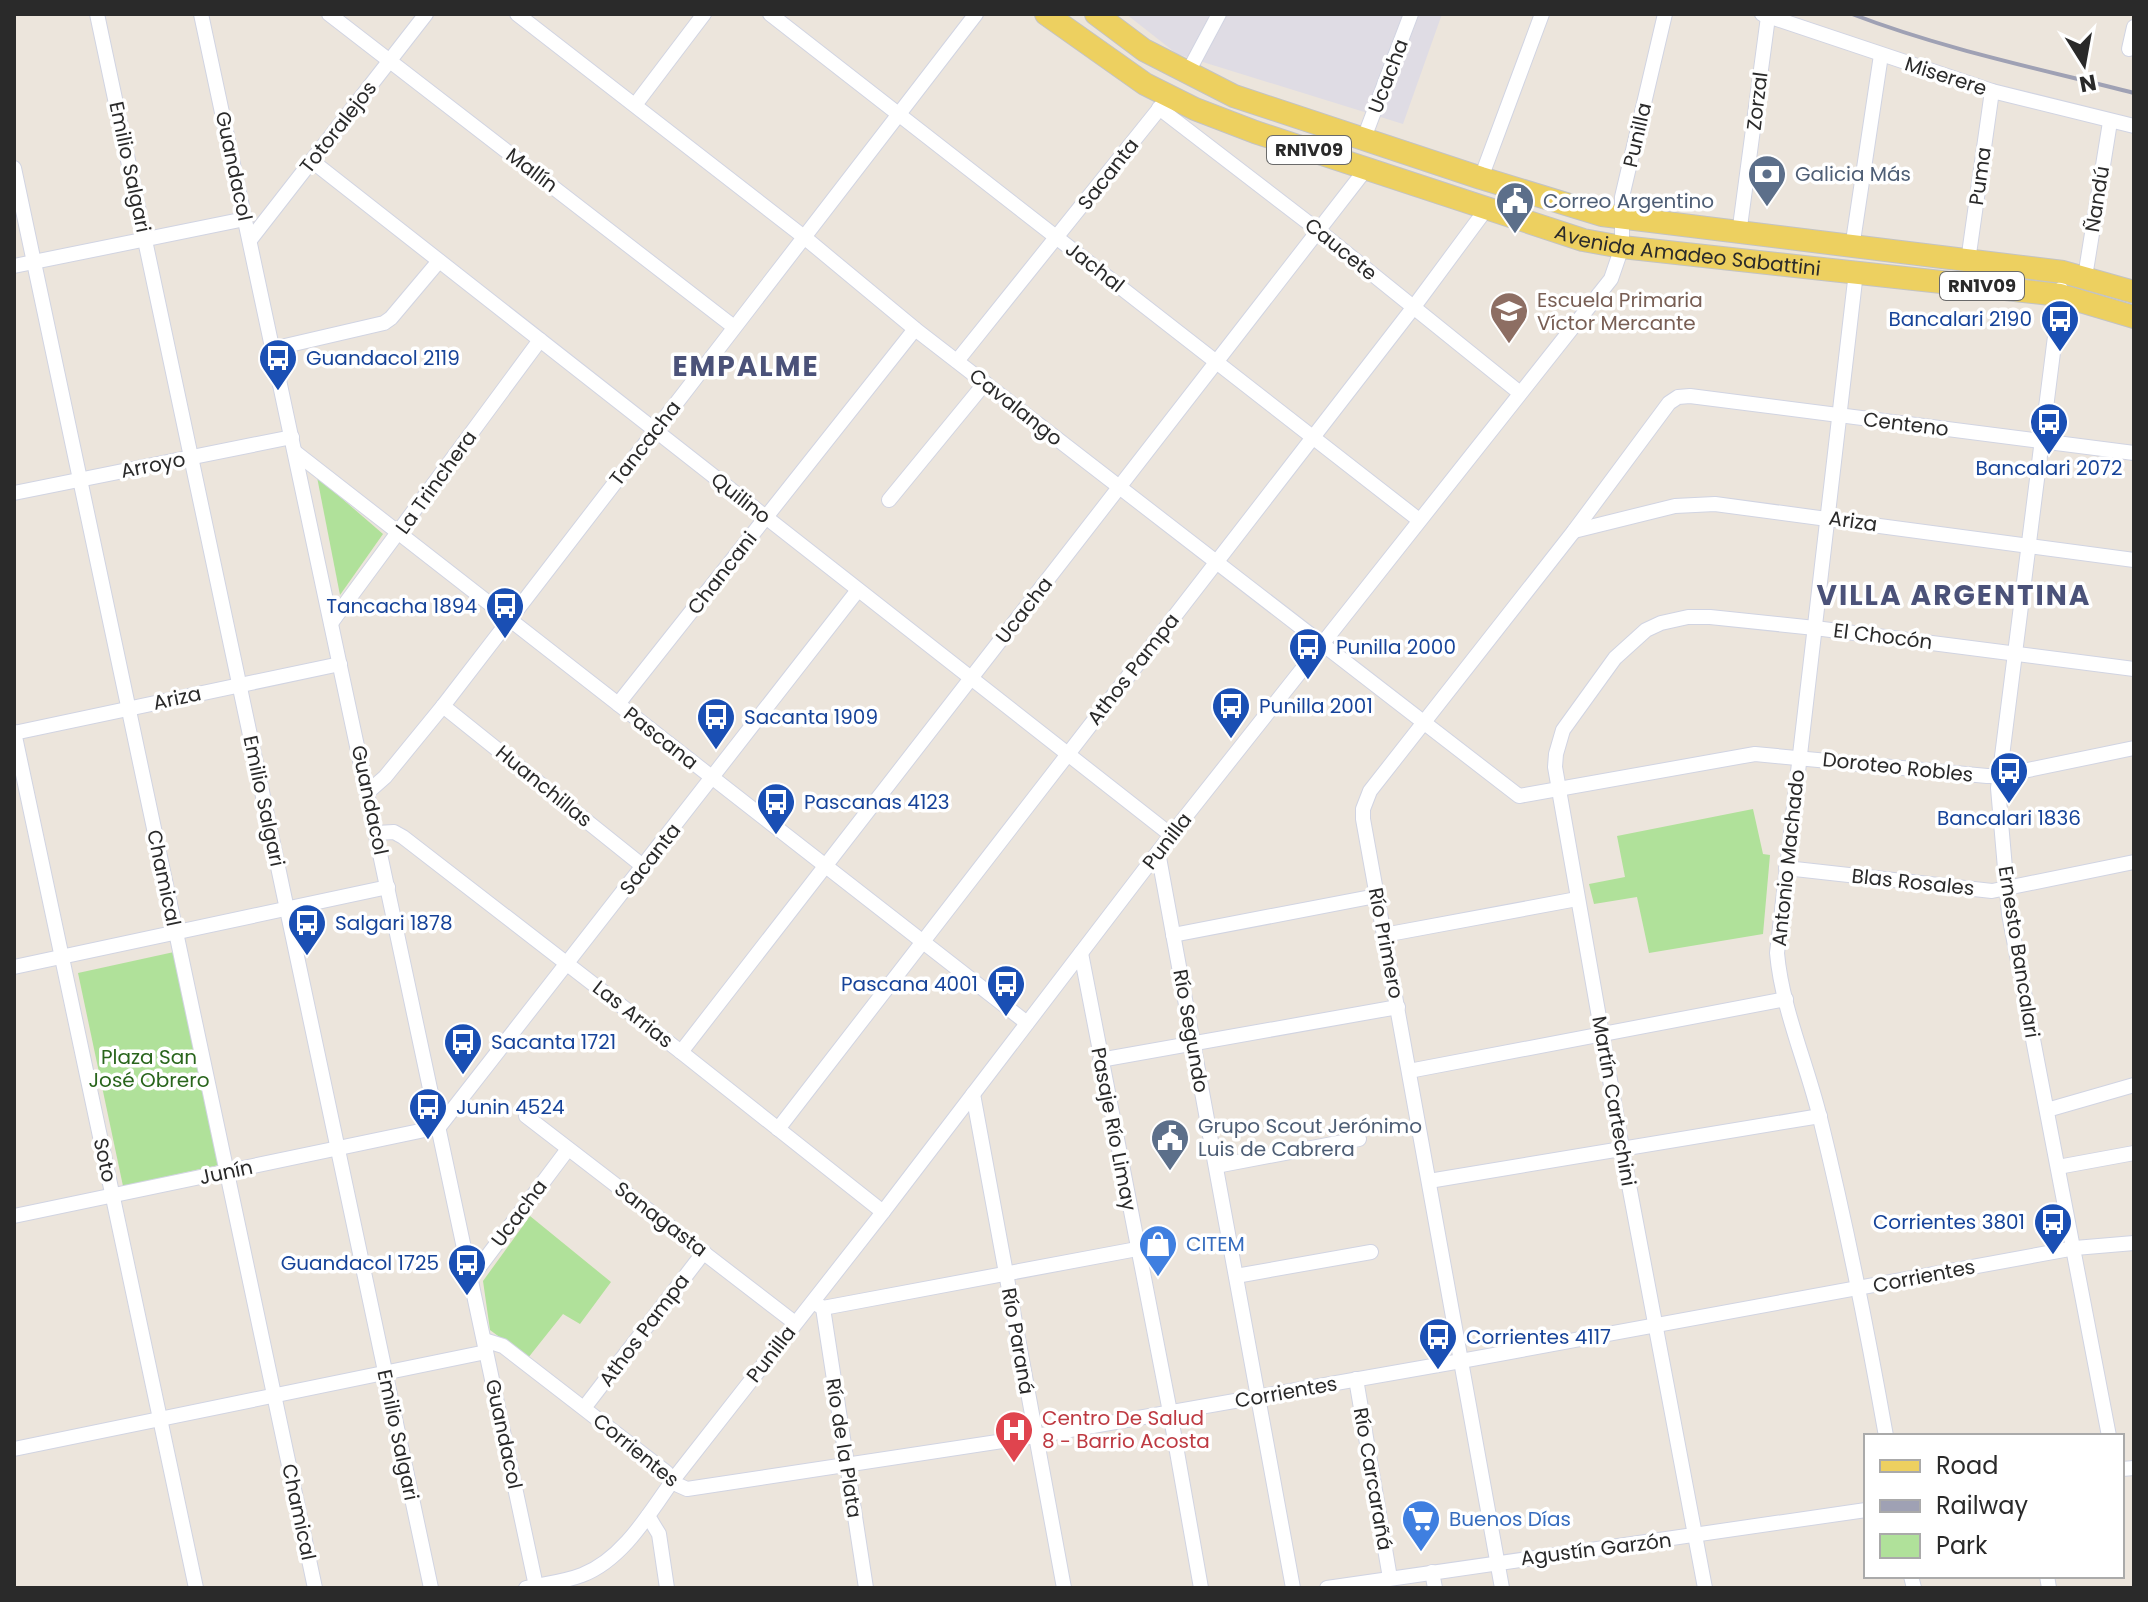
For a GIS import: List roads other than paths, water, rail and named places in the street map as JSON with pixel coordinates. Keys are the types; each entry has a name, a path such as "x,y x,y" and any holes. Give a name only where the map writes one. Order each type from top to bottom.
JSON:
{"main road":[{"name":"Avenida Amadeo Sabattini","path":"1046,14 1164,103 1583,240 1622,247 2060,295 2134,317"},
{"name":"Avenida Amadeo Sabattini","path":"1096,14 1144,50 1187,74 1266,108 1588,211 1624,219 2074,275 2134,292"}],"street":[{"name":"Emilio Salgari","path":"97,14 431,1588"},
{"name":"Guandacol","path":"201,14 471,1278 531,1587"},
{"name":"Mallín","path":"329,14 734,327"},
{"name":"Totoralejos","path":"250,240 426,14"},
{"name":"Cavalango","path":"517,14 804,237 915,329 1519,796"},
{"path":"635,105 704,14"},
{"name":"Jachal","path":"770,14 1419,520"},
{"name":"Tancacha","path":"368,792 385,777 443,706 976,14"},
{"path":"1187,74 1219,14"},
{"name":"Ucacha","path":"1364,138 1411,14"},
{"path":"1481,178 1542,14"},
{"name":"Punilla","path":"531,1587 582,1575 596,1568 609,1559 648,1516 795,1323 818,1305 883,1212 1171,835 1611,279 1622,247 1622,197 1665,14"},
{"name":"Miserere","path":"1765,15 1992,91 2134,126"},
{"name":"Zorzal","path":"1739,234 1765,15"},
{"path":"2129,49 2134,27"},
{"path":"1852,248 1881,55"},
{"name":"Puma","path":"1968,261 1992,91"},
{"name":"Caucete","path":"1164,103 1520,393"},
{"name":"Sacanta","path":"957,361 1164,103"},
{"name":"Ñandú","path":"2074,275 2110,122"},
{"name":"Quilino","path":"312,161 1171,835"},
{"name":"Chamical","path":"14,168 315,1588"},
{"name":"Ucacha","path":"681,1052 1366,169"},
{"name":"Athos Pampa","path":"778,1129 1487,208"},
{"path":"14,266 245,219"},
{"path":"272,349 384,323 439,261"},
{"name":"Antonio Machado","path":"1856,272 1777,953 1786,999 1820,1116 1859,1288 1886,1434"},
{"name":"Ernesto Bancalari","path":"2074,275 2060,295 1999,776 2006,890 2109,1434"},
{"name":"Chancani","path":"618,704 915,329"},
{"name":"La Trinchera","path":"331,623 540,340"},
{"path":"889,500 985,383"},
{"name":"Centeno","path":"1678,397 1690,396 2134,453"},
{"name":"Río Primero","path":"1502,1588 1376,896 1363,819 1366,798 1574,531 1669,403 1678,397"},
{"name":"Arroyo","path":"14,493 191,458 293,444"},
{"name":"Pascana","path":"293,444 398,533 1027,1023"},
{"name":"Ariza","path":"1574,531 1661,509 1696,504 1828,518 2134,560"},
{"name":"Sacanta","path":"439,1127 858,590"},
{"name":"El Chocón","path":"1635,638 1661,623 1688,617 1710,617 2134,669"},
{"name":"Martín Cartechini","path":"1635,638 1615,658 1563,730 1556,754 1559,790 1601,1034 1705,1588"},
{"name":"Ariza","path":"14,733 340,664"},
{"name":"Huanchillas","path":"443,706 644,867"},
{"name":"Soto","path":"14,733 196,1588"},
{"name":"Doroteo Robles","path":"1519,796 1745,755 1799,757 1999,776 2134,748"},
{"name":"Las Arrias","path":"377,833 394,832 403,837 883,1212"},
{"name":"Río Segundo","path":"1158,852 1293,1588"},
{"name":"Blas Rosales","path":"1786,868 1992,891 2134,862"},
{"path":"14,967 388,887"},
{"path":"1173,935 1376,896"},
{"path":"1384,935 1577,899"},
{"name":"Pasaje Río Limay","path":"1081,953 1201,1588"},
{"path":"1409,1071 1786,999"},
{"path":"1100,1060 1398,1007"},
{"path":"2047,1110 2134,1085"},
{"name":"Río Paraná","path":"973,1094 1064,1588"},
{"name":"Sanagasta","path":"526,1116 795,1323"},
{"path":"1429,1181 1820,1116"},
{"name":"Junín","path":"14,1216 439,1127"},
{"path":"1216,1166 1359,1139"},
{"name":"Ucacha","path":"471,1278 568,1149"},
{"path":"2058,1167 2134,1153"},
{"name":"Corrientes","path":"485,1346 503,1346 687,1489 1036,1436 2075,1248 2134,1243"},
{"path":"818,1305 1137,1249"},
{"name":"Athos Pampa","path":"584,1408 704,1252"},
{"path":"1236,1276 1371,1252"},
{"name":"Río de la Plata","path":"818,1305 866,1588"},
{"path":"14,1449 384,1373 485,1346"},
{"name":"Río Carcarañá","path":"1356,1379 1390,1578"},
{"name":"Agustín Garzón","path":"1327,1588 1864,1510"},
{"path":"648,1516 659,1534 667,1588"},
{"path":"1432,1572 1435,1588"}],"railway":[{"path":"1852,14 1956,48 2134,93"}],"place":[{"name":"Galicia Más","path":"1767,208"},
{"name":"Correo Argentino","path":"1515,235"},
{"name":"Escuela Primaria Víctor Mercante","path":"1509,345"},
{"name":"Bancalari 2190","path":"2060,353"},
{"name":"Guandacol 2119","path":"278,392"},
{"name":"Bancalari 2072","path":"2049,456"},
{"name":"Tancacha 1894","path":"505,640"},
{"name":"Punilla 2000","path":"1308,681"},
{"name":"Punilla 2001","path":"1231,740"},
{"name":"Sacanta 1909","path":"716,751"},
{"name":"Bancalari 1836","path":"2009,805"},
{"name":"Pascanas 4123","path":"776,836"},
{"name":"Salgari 1878","path":"307,957"},
{"name":"Pascana 4001","path":"1006,1018"},
{"name":"Sacanta 1721","path":"463,1076"},
{"name":"Junin 4524","path":"428,1141"},
{"name":"Grupo Scout Jerónimo Luis de Cabrera","path":"1170,1172"},
{"name":"Corrientes 3801","path":"2053,1256"},
{"name":"CITEM","path":"1158,1278"},
{"name":"Guandacol 1725","path":"467,1297"},
{"name":"Corrientes 4117","path":"1438,1371"},
{"name":"Centro De Salud 8 - Barrio Acosta","path":"1014,1464"},
{"name":"Buenos Días","path":"1421,1553"}],"district":[{"name":"EMPALME","path":"746,366"},
{"name":"VILLA ARGENTINA","path":"1954,595"}],"park label":[{"name":"Plaza San José Obrero","path":"149,1068"}]}
